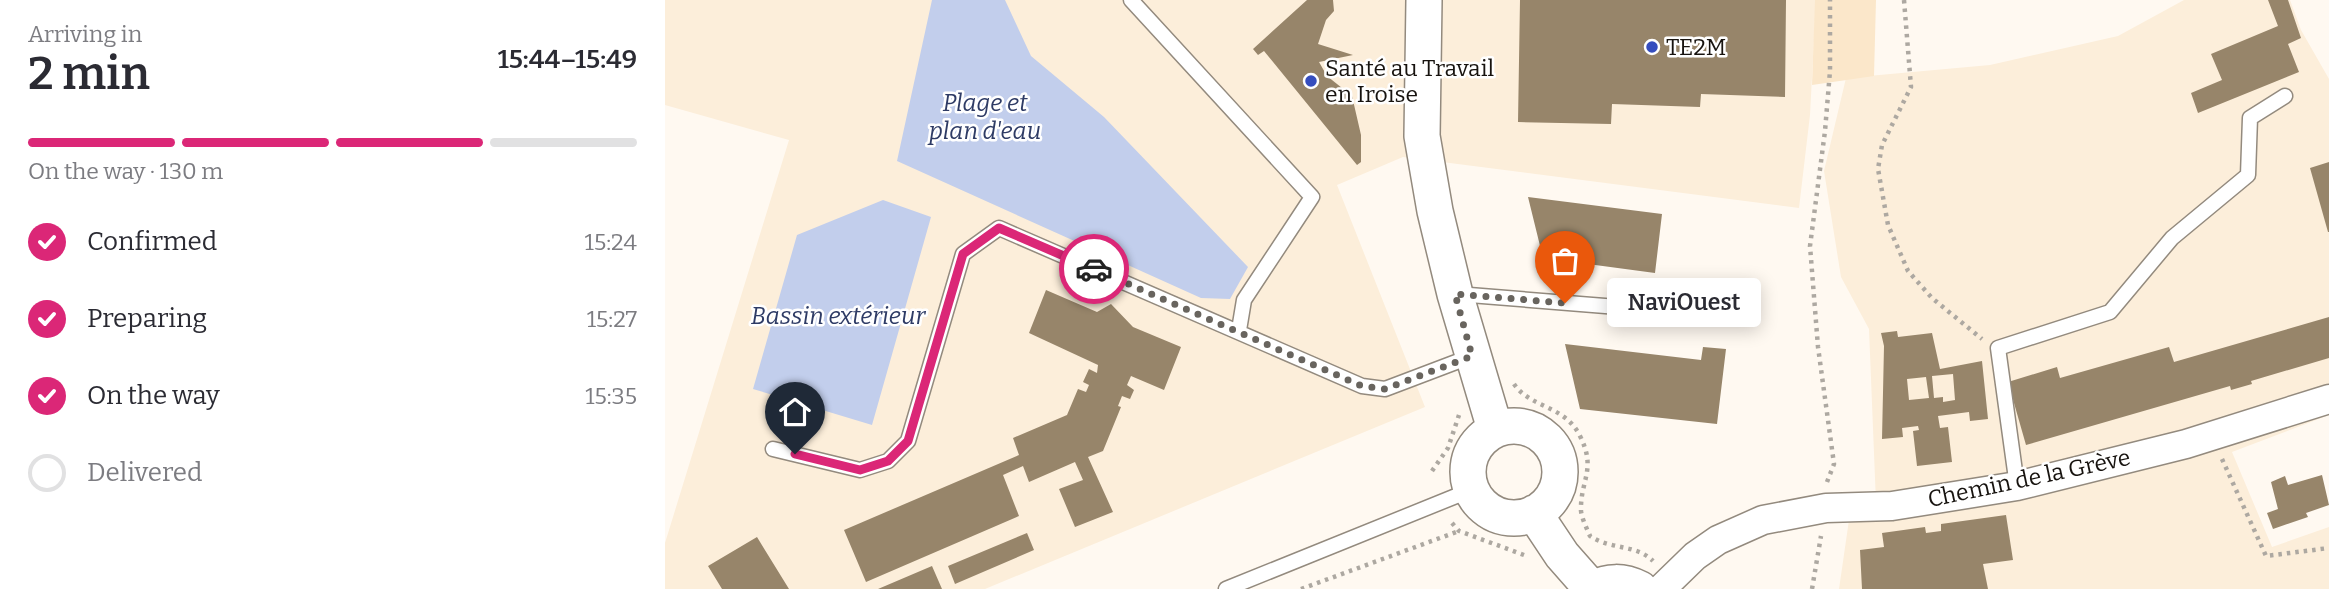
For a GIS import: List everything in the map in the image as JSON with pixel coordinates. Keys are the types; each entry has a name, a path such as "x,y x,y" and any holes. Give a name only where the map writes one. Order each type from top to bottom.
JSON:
{"street":[{"path":"1424,0 1422,136 1435,211 1455,294 1495,429"},
{"name":"Chemin de la Grève","path":"1661,589 1695,556 1732,531 1763,520 1825,508 1892,506 2017,486 2212,436 2329,399"},
{"path":"1510,425 1527,427 1541,434 1552,445 1559,460 1560,475 1556,491 1547,504 1534,513 1513,517 1491,512 1471,490 1467,476 1468,461 1474,448 1495,429 1510,425"},
{"path":"1534,513 1562,555 1591,589 1607,582 1623,582 1640,589"}],"lane":[{"path":"1131,0 1312,197 1244,300 1239,330"},
{"path":"2017,486 1998,348 2110,312 2172,238 2248,175 2250,118 2285,96"},
{"path":"773,449 860,470 888,461 908,441 963,254 999,228 1239,330 1362,386 1385,389 1472,356"},
{"path":"1455,294 1680,312"},
{"path":"1226,589 1471,490"}],"path":[{"path":"1812,589 1826,487 1833,464 1818,347 1810,246 1825,131 1830,0"},
{"path":"1904,0 1911,88 1882,145 1878,169 1888,225 1908,271 1932,299 1968,330 1998,348"},
{"path":"2212,436 2266,556 2329,548"},
{"path":"1452,523 1459,531 1512,549 1531,562"},
{"path":"1301,589 1459,531"}],"shaded area":[{"path":"665,0 1816,0 1810,115 1799,208 1403,157 1337,185 1425,407 985,589 665,589 665,543 789,140 665,105"},
{"path":"1815,0 1876,0 1874,76 1812,85"},
{"path":"2184,0 2290,0 2301,30 2329,79 2329,415 2232,452 2272,547 2329,527 2329,589 1839,589 1849,520 1876,503 1869,329 1841,277 1824,171 1846,78 1990,65 2118,36"}],"water":[{"name":"Plage et plan d'eau","path":"932,0 1005,0 1031,56 1104,117 1248,267 1230,299 1201,298 897,161"},
{"name":"Bassin extérieur","path":"883,200 931,217 872,425 753,389 797,235"}],"building":[{"name":"Santé au Travail en Iroise","path":"1307,0 1333,0 1334,11 1326,20 1318,44 1353,55 1319,62 1327,76 1352,96 1361,135 1361,162 1357,165 1264,51 1258,55 1253,49"},
{"name":"TE2M","path":"1520,0 1786,0 1785,97 1701,94 1700,107 1612,104 1611,124 1518,122"},
{"path":"2268,0 2288,0 2301,38 2288,44 2299,72 2198,113 2191,93 2222,80 2211,54 2278,26"},
{"path":"2329,162 2329,232 2328,232 2310,168"},
{"path":"1528,197 1662,214 1655,273 1543,258"},
{"path":"1046,290 1097,312 1111,304 1133,327 1181,347 1164,390 1131,376 1127,385 1134,390 1130,399 1122,396 1118,406 1121,407 1103,451 1088,457 1113,512 1075,527 1059,489 1083,480 1075,462 1029,482 1023,466 1003,475 1019,516 866,582 844,530 1019,455 1013,438 1067,415 1078,389 1086,392 1089,385 1083,382 1089,369 1097,373 1098,365 1029,333"},
{"path":"2329,317 2329,358 2251,381 2252,384 2231,390 2230,386 2026,445 2008,382 2057,367 2060,378 2169,347 2174,362"},
{"path":"1897,331 1898,337 1932,333 1940,369 1982,361 1988,419 1970,421 1969,412 1938,416 1940,428 1948,427 1952,462 1917,466 1913,431 1919,430 1918,426 1902,428 1903,437 1882,439 1884,346 1881,333","holes":["1953,374 1955,400 1943,402 1943,397 1934,398 1932,376","1926,377 1929,398 1909,400 1907,379"]},
{"path":"1565,344 1701,360 1703,347 1726,349 1717,424 1580,409"},
{"path":"2322,475 2329,505 2306,513 2308,517 2273,529 2267,513 2278,509 2271,482 2285,476 2288,485"},
{"path":"2006,515 2013,560 1983,564 1988,589 1862,589 1860,550 1884,547 1882,533 1925,527 1926,533 1941,531 1941,524"},
{"path":"1027,533 1034,550 955,584 948,566"},
{"path":"757,537 789,589 722,589 708,566"},
{"path":"932,566 942,589 878,589"}],"way so far":[{"path":"1094,269 1239,330 1362,386 1385,389 1472,356 1455,294 1565,303"}],"place":[{"name":"TE2M","path":"1652,47"},
{"name":"Santé au Travail en Iroise","path":"1311,81"},
{"name":"NaviOuest","path":"1565,303"}],"route":[{"path":"795,454 860,470 888,461 908,441 963,254 999,228 1094,269"}]}
